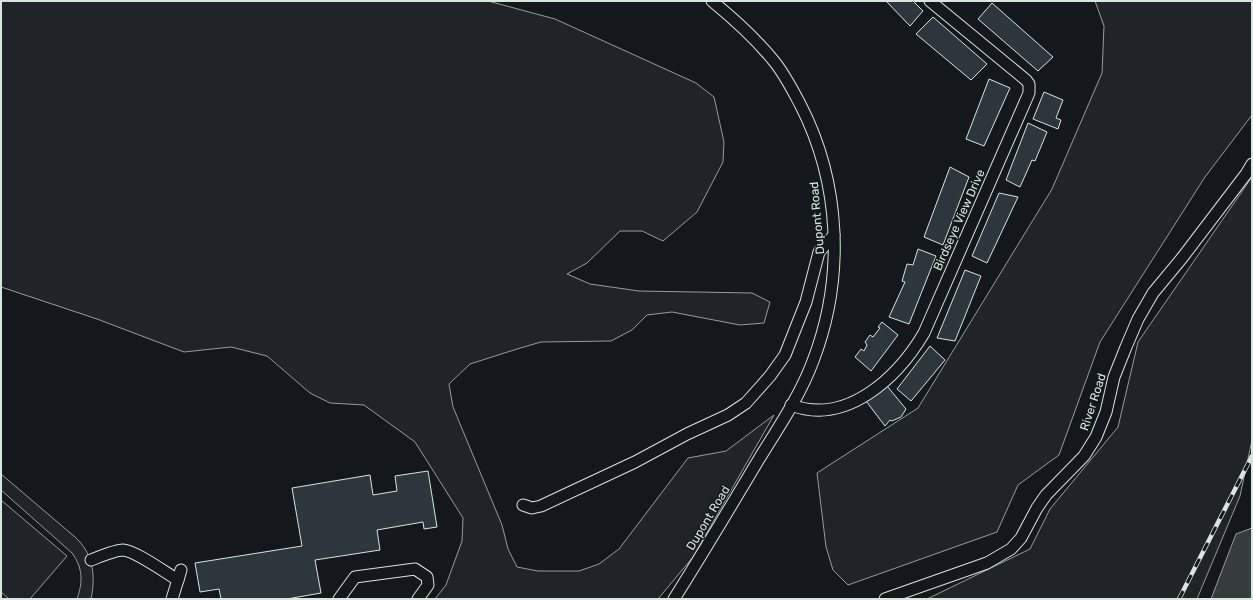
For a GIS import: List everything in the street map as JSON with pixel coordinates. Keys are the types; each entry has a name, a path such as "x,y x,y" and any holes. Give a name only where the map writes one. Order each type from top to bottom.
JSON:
{"street":[{"name":"Dupont Road","path":"674,599 802,387 813,362 827,316 832,291 834,268 834,235 828,180 811,125 791,87 774,61 755,40 712,1"},
{"name":"Birdseye View Drive","path":"791,405 803,410 813,411 843,406 858,400 882,385 915,347 924,333 1029,93 1026,80 930,1"},
{"name":"River Road","path":"885,599 988,563 1011,549 1021,538 1037,508 1046,495 1084,456 1096,437 1106,412 1114,377 1138,319 1153,293 1182,258 1252,164"},
{"path":"522,504 532,508 541,506 635,462 687,434 728,415 746,403 770,376 785,355 806,302 819,252 834,235"},
{"path":"90,560 119,550 125,550 180,575 172,599"},
{"path":"339,599 355,577 415,569 427,577 428,585 418,599"}],"shaded area":[{"path":"1,1 488,1 555,19 696,83 714,97 724,142 723,162 697,212 663,241 642,231 620,231 587,263 567,274 590,284 639,291 752,293 770,302 764,323 740,325 672,312 647,315 632,330 611,341 541,342 470,364 449,384 453,407 502,525 508,549 517,567 538,571 579,571 599,564 619,549 688,458 726,451 774,415 693,557 658,599 435,599 446,585 462,541 463,518 415,442 364,405 330,403 310,393 267,356 231,347 184,352 97,319 1,287"},
{"path":"1095,1 1252,1 1252,115 1205,177 1100,342 1059,455 1018,485 997,532 848,585 833,570 826,547 817,473 918,408 1052,189 1102,73 1104,26"},
{"path":"1252,177 1252,440 1240,496 1197,599 927,599 1030,549 1050,509 1118,427 1138,342"},
{"path":"1,474 81,543 86,550 92,565 93,582 91,599 77,599 81,575 76,559 72,553 1,490"},
{"path":"1,500 67,556 30,599 9,599 1,592"},
{"path":"1252,528 1252,599 1211,599 1236,534"}],"building":[{"path":"886,1 913,1 923,11 910,26"},
{"path":"992,3 1053,57 1038,71 978,19"},
{"path":"933,17 987,64 971,80 916,34"},
{"path":"989,79 1010,88 984,146 966,139"},
{"path":"1044,92 1063,100 1056,118 1061,120 1058,129 1033,119"},
{"path":"1028,123 1047,132 1035,161 1032,160 1020,187 1006,180"},
{"path":"950,167 969,177 943,245 924,237"},
{"path":"999,193 1018,197 987,263 972,256"},
{"path":"918,249 936,256 909,324 889,317 905,282 902,281 907,264 913,265"},
{"path":"965,270 981,276 955,341 937,338"},
{"path":"882,322 898,335 871,371 855,357 861,349 864,351 867,345 865,342 870,335 873,337 880,328 878,327"},
{"path":"930,346 945,360 911,401 897,389"},
{"path":"887,386 906,409 901,417 892,421 890,420 885,426 866,401"},
{"path":"428,471 437,527 424,529 423,522 377,530 380,550 315,560 321,593 287,599 221,599 219,589 200,592 195,563 302,546 292,488 370,475 373,495 397,491 395,476"}],"railway":[{"path":"1179,599 1252,456"}]}
